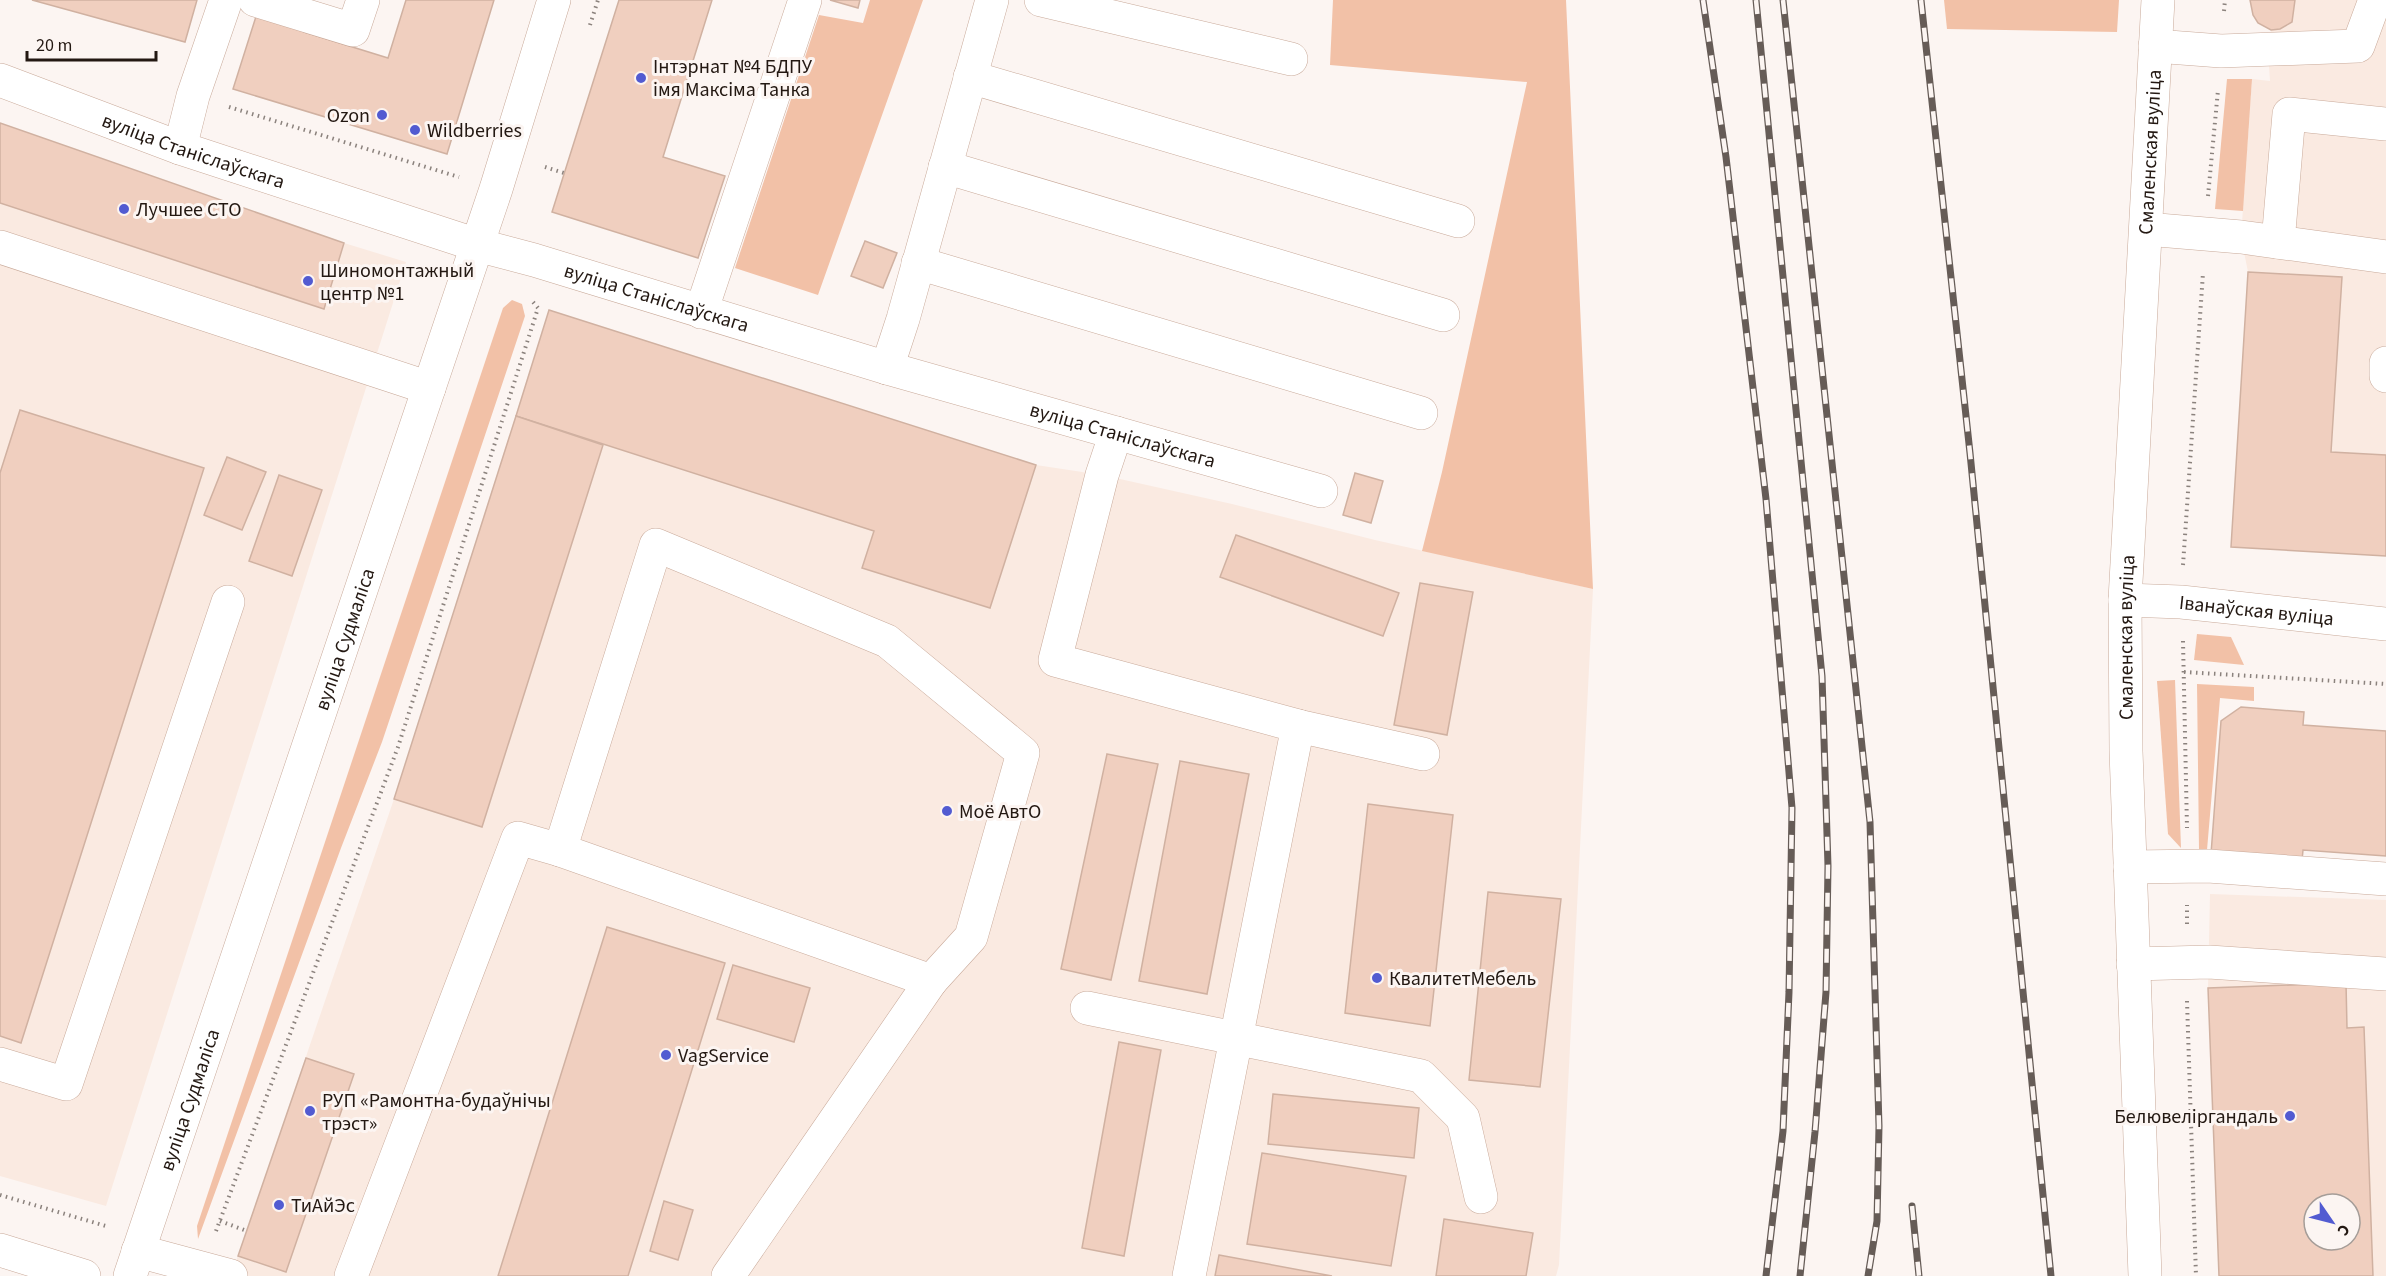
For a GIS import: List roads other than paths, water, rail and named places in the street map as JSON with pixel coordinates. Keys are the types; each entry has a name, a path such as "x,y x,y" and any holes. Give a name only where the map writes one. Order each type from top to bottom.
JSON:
{"street":[{"path":"180,148 193,96 225,0"},
{"path":"255,0 353,30 363,0"},
{"name":"вуліца Судмаліса","path":"134,1264 477,245 555,0"},
{"path":"701,312 806,0"},
{"path":"887,368 992,0"},
{"path":"1041,0 1291,59"},
{"name":"Смаленская вуліца","path":"2145,1276 2126,751 2125,600 2158,0"},
{"path":"2155,46 2221,51 2358,46 2374,0"},
{"path":"970,77 1458,222"},
{"name":"вуліца Станіслаўскага","path":"0,80 180,148 477,245 534,260 887,368 1321,490"},
{"path":"2278,242 2289,114 2386,124"},
{"path":"945,167 1443,315"},
{"path":"2146,229 2278,242 2386,257"},
{"path":"0,247 429,388"},
{"path":"918,263 1421,413"},
{"path":"2386,363 2386,376"},
{"path":"1116,433 1102,475 1055,660 1299,726 1423,754"},
{"path":"560,850 656,545 887,641 1023,753 971,937 931,981 728,1276"},
{"name":"Іванаўская вуліца","path":"2125,600 2181,602 2386,624"},
{"path":"0,1064 66,1084 228,602"},
{"path":"1189,1276 1299,726"},
{"path":"351,1276 518,838 560,850 931,981"},
{"path":"2130,867 2208,866 2386,879"},
{"path":"2133,963 2209,962 2386,974"},
{"path":"1088,1008 1421,1076 1463,1118 1481,1197"},
{"path":"0,1250 84,1276"},
{"path":"134,1264 216,1272"}],"railway":[{"path":"1703,0 1726,157 1766,499 1792,808 1789,992 1783,1131 1766,1276"},
{"path":"1756,0 1822,676 1828,866 1826,992 1815,1132 1800,1276"},
{"path":"1783,0 1870,822 1879,1126 1877,1221 1868,1276"},
{"path":"1921,0 1970,453 2051,1276"},
{"path":"1912,1206 1919,1276"}],"place":[{"name":"Інтэрнат №4 БДПУ імя Максіма Танка","path":"641,78"},
{"name":"Ozon","path":"382,115"},
{"name":"Wildberries","path":"415,130"},
{"name":"Лучшее СТО","path":"124,209"},
{"name":"Шиномонтажный центр №1","path":"308,281"},
{"name":"Моё АвтО","path":"947,811"},
{"name":"КвалитетМебель","path":"1377,978"},
{"name":"VagService","path":"666,1055"},
{"name":"РУП «Рамонтна-будаўнічы трэст»","path":"310,1111"},
{"name":"Белювеліргандаль","path":"2290,1116"},
{"name":"ТиАйЭс","path":"279,1205"}]}
